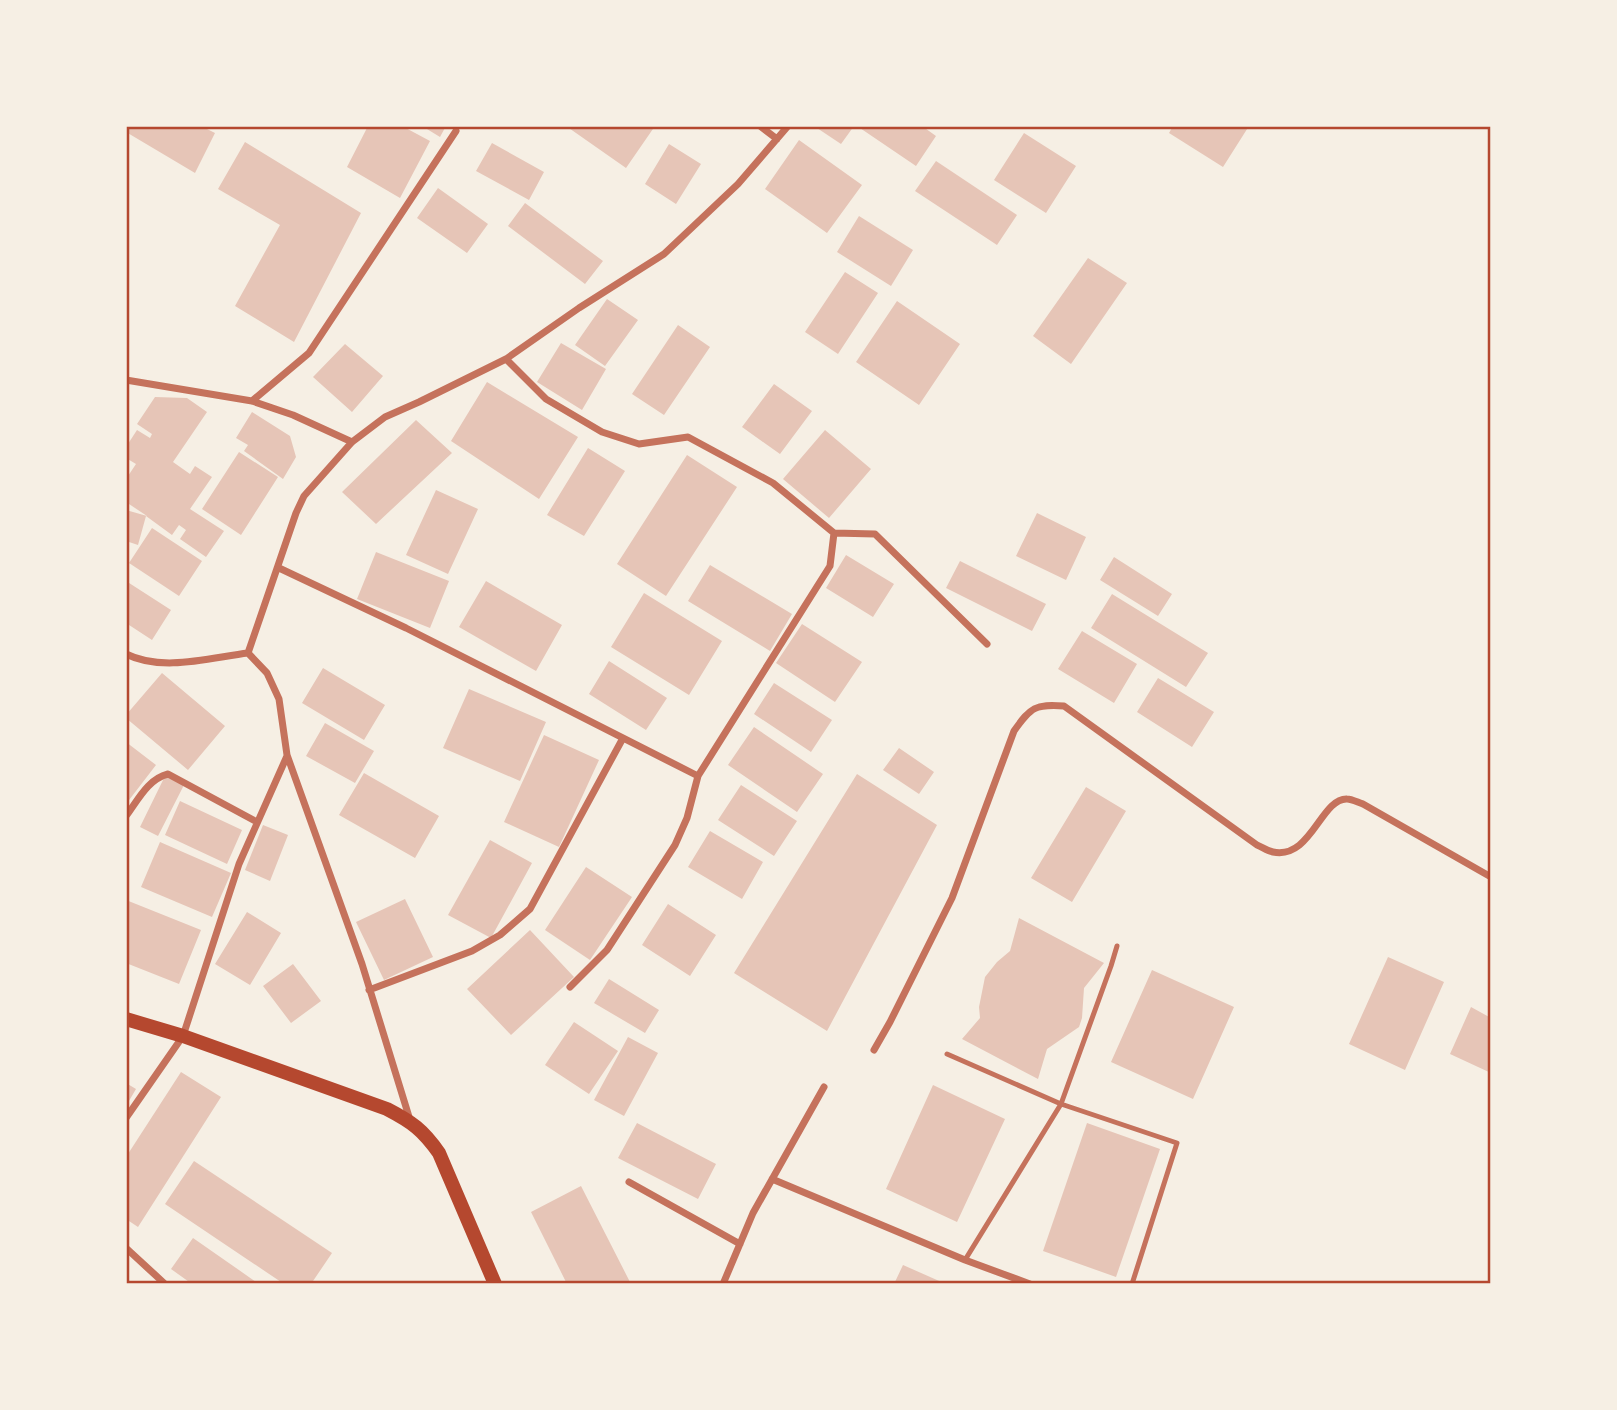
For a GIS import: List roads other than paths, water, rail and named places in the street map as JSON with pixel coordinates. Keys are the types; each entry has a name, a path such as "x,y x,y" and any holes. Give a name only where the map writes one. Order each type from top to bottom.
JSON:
{"main road":[{"path":"126,1019 183,1036 387,1109 410,1121 439,1153 495,1284"}],"street":[{"path":"760,126 777,139"},
{"path":"248,653 304,496 352,442 385,416 506,359 664,254 738,184 788,126"},
{"path":"252,401 309,353 456,131"},
{"path":"506,359 546,400 602,432 639,444 688,437 773,483 834,533 875,534 987,644"},
{"path":"126,380 252,401 293,415 352,442"},
{"path":"570,987 607,950 675,845 687,818 698,776 830,566 834,533"},
{"path":"278,568 406,628 698,776"},
{"path":"126,654 138,660 166,664 248,653"},
{"path":"248,653 267,673 279,699 287,755 362,964 410,1121"},
{"path":"874,1051 952,898 1014,731 1028,712 1044,704 1065,706 1257,845 1275,852 1291,850 1302,844 1336,802 1348,799 1363,804 1491,877"},
{"path":"369,989 472,951 500,935 530,909 623,738"},
{"path":"126,1118 183,1036 239,863 287,755"},
{"path":"126,816 148,786 159,776 168,774 257,822"},
{"path":"723,1284 753,1213 824,1087"},
{"path":"772,1179 1009,1281 1030,1284"},
{"path":"629,1182 740,1244"},
{"path":"126,1248 165,1284"}],"lane":[{"path":"965,1260 1061,1104 1116,946"},
{"path":"947,1054 1061,1104 1177,1143 1132,1284"}]}
